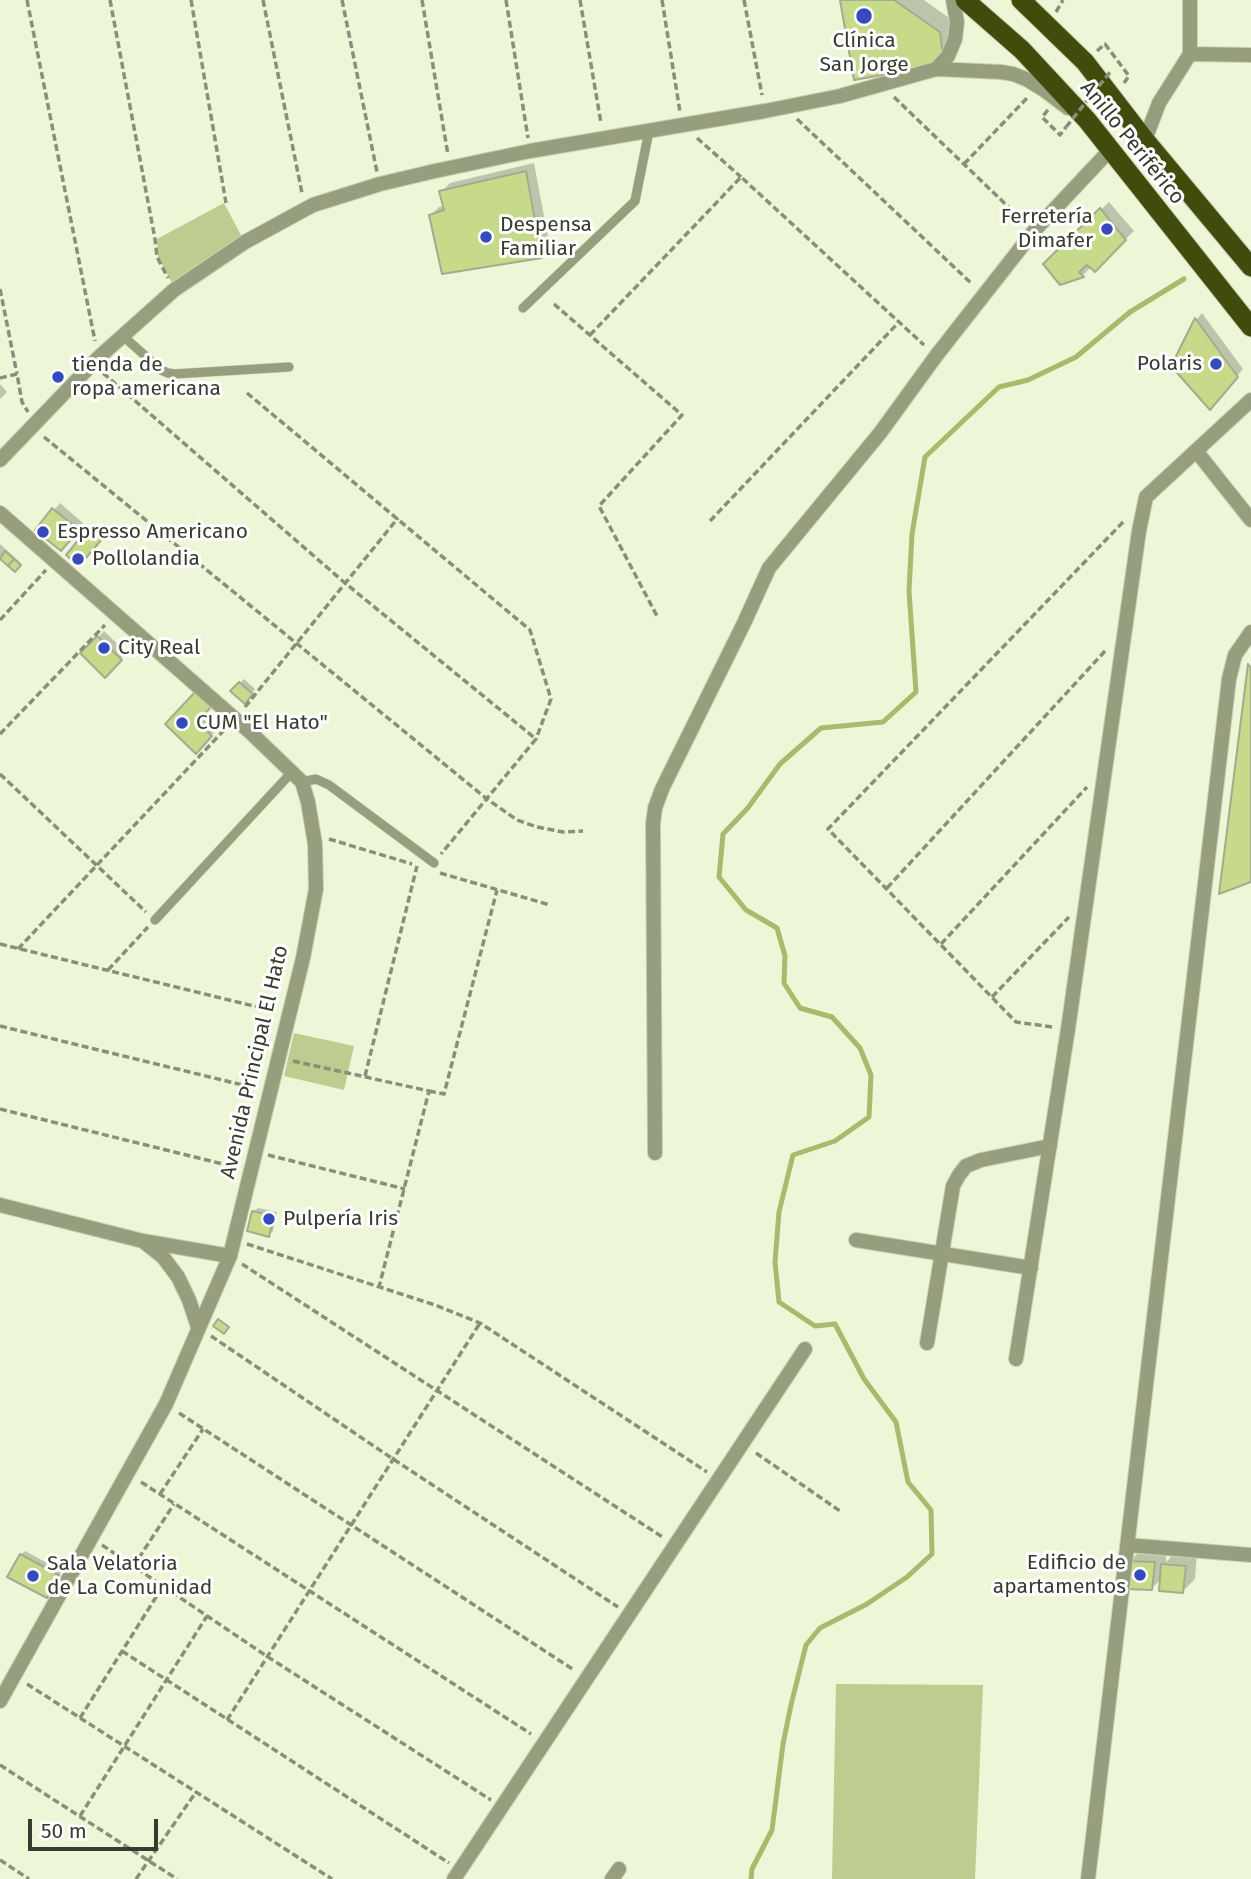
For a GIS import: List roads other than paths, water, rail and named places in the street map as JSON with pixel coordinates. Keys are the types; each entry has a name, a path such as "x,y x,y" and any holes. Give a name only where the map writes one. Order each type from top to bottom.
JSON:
{"highway":[{"name":"Anillo Periférico","path":"965,0 1022,50 1087,120 1251,327"},
{"name":"Anillo Periférico","path":"1021,0 1085,62 1251,267"}],"street":[{"path":"936,69 948,56 955,39 957,22 953,0"},
{"path":"1145,139 1159,103 1190,54 1191,0"},
{"path":"1190,54 1251,55"},
{"path":"0,460 95,361 174,290 245,242 305,209 380,184 530,151 840,96 936,69 1001,72 1026,79 1087,120"},
{"path":"655,1153 653,838 655,808 662,789 769,568 880,433 936,356 1034,231 1110,149"},
{"path":"1016,1359 1068,1030 1146,497 1251,400"},
{"path":"1197,452 1251,520"},
{"path":"0,513 236,719 297,777"},
{"path":"1088,1879 1229,679 1235,655 1251,632"},
{"name":"Avenida Principal El Hato","path":"0,1701 166,1404 230,1256 303,958 316,888 315,844 308,802 297,777"},
{"path":"927,1343 953,1186 959,1175 966,1166 981,1160 1050,1146"},
{"path":"0,1205 143,1241 230,1256"},
{"path":"856,1240 1031,1268"},
{"path":"143,1241 163,1257 178,1277 198,1327"},
{"path":"457,1874 805,1349"},
{"path":"1127,1545 1251,1555"}],"lane":[{"path":"523,309 635,201 649,131"},
{"path":"123,336 161,370 168,373 289,367"},
{"path":"155,920 297,777 316,779 329,785 434,863"}],"waterway":[{"path":"751,1879 752,1869 772,1830 783,1744 806,1645 820,1628 867,1604 907,1577 932,1554 931,1510 908,1482 896,1422 864,1379 835,1324 815,1326 779,1302 775,1262 779,1212 793,1155 835,1141 869,1117 871,1075 860,1048 832,1017 800,1008 784,983 785,956 777,928 746,910 719,877 723,834 747,809 780,764 821,728 883,722 916,692 909,591 912,534 925,457 999,387 1028,380 1076,357 1130,312 1184,279"}],"place":[{"name":"Clínica San Jorge","path":"864,16"},
{"name":"Ferretería Dimafer","path":"1107,229"},
{"name":"Despensa Familiar","path":"486,237"},
{"name":"Polaris","path":"1216,364"},
{"name":"tienda de ropa americana","path":"58,377"},
{"name":"Espresso Americano","path":"43,532"},
{"name":"Pollolandia","path":"78,559"},
{"name":"City Real","path":"104,648"},
{"name":"CUM \"El Hato\"","path":"182,723"},
{"name":"Pulpería Iris","path":"269,1219"},
{"name":"Edificio de apartamentos","path":"1140,1575"},
{"name":"Sala Velatoria de La Comunidad","path":"33,1576"}]}
